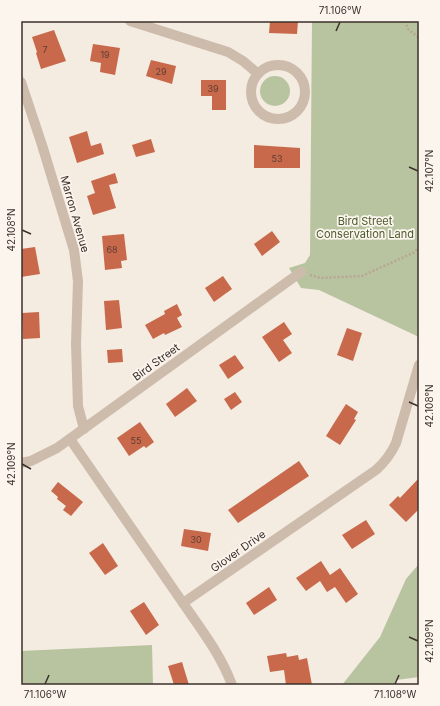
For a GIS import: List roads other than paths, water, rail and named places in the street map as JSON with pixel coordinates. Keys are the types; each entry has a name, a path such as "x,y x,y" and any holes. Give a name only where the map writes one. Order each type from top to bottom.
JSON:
{"street":[{"path":"130,21 228,52 243,60 257,73"},
{"path":"278,64 292,68 299,74 304,83 306,92 304,101 299,110 292,116 283,119 266,117 259,112 254,106 250,89 252,81 257,73 265,67 278,64"},
{"name":"Marron Avenue","path":"21,82 74,250 78,281 76,344 78,406 84,428"},
{"name":"Bird Street","path":"21,463 31,461 50,452 70,439 301,272"},
{"name":"Glover Drive","path":"183,603 376,470 382,464 392,451 398,439 419,365"},
{"path":"70,439 217,653 232,685"}],"park label":[{"name":"Bird Street Conservation Land","path":"365,227"}]}
